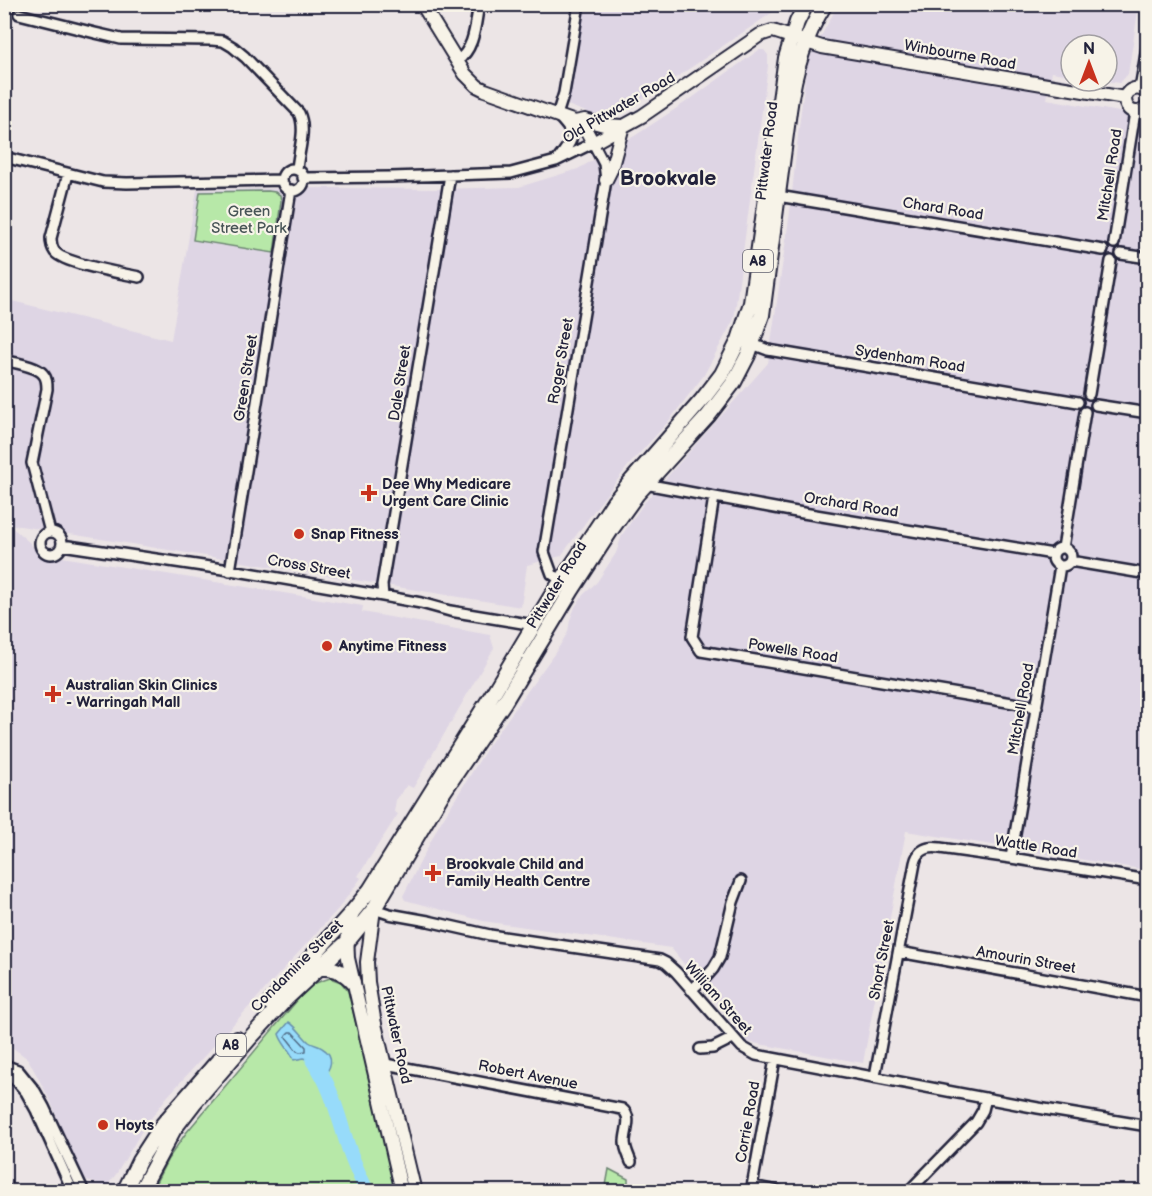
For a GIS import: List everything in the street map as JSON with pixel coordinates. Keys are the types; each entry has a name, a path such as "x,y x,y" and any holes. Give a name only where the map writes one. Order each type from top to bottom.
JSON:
{"highway":[{"name":"Pittwater Road","path":"374,909 442,794 505,701 583,572 645,484 725,396 740,372 746,342 747,320 755,284 780,90 791,37 806,4"},
{"name":"Pittwater Road","path":"354,911 370,890 561,580 614,502 713,387 746,342 764,305 791,93 806,42 825,4"},
{"name":"Cross Street","path":"534,626 549,630"},
{"name":"Condamine Street","path":"140,1191 174,1129 194,1103 257,1030 317,968 347,942 374,909"},
{"name":"Condamine Street","path":"124,1191 150,1143 174,1110 354,911"},
{"path":"317,968 326,967 340,971 353,982"}],"main road":[{"path":"422,4 465,74 477,86 576,122 586,130 593,143"},
{"name":"Old Pittwater Road","path":"593,143 665,101 759,35 772,32 791,37"},
{"name":"Winbourne Road","path":"791,37 822,47 1125,98"},
{"path":"1144,92 1132,90 1126,95 1125,102 1128,109 1135,112 1142,111 1148,106"},
{"path":"576,122 585,120 604,125 623,126 606,180"},
{"name":"Pittwater Road","path":"374,909 367,962 368,982 373,1013 415,1191"},
{"path":"347,942 348,926 354,911"},
{"name":"Pittwater Road","path":"347,942 353,982 402,1191"}],"street":[{"path":"457,61 464,56 471,44 479,4"},
{"path":"556,161 568,146 572,135 557,115 564,93 579,4"},
{"path":"19,14 121,39 212,40 228,44 245,57 299,113 302,127 297,170"},
{"path":"1144,92 1148,42"},
{"name":"Mitchell Road","path":"1114,243 1135,112"},
{"name":"Old Pittwater Road","path":"303,178 511,173 556,161 593,143"},
{"name":"Roger Street","path":"561,580 552,574 545,557 545,545 606,180 604,164 593,143"},
{"path":"4,157 103,182 282,180"},
{"path":"291,169 297,170 302,174 303,183 296,190 291,190 285,187 282,180 283,175 291,169"},
{"path":"68,174 51,238 56,253 70,261 139,277"},
{"name":"Dale Street","path":"383,596 382,585 450,175"},
{"name":"Green Street","path":"230,571 291,190"},
{"name":"Chard Road","path":"778,196 1103,250"},
{"path":"1114,243 1120,247 1121,254 1118,260 1111,261 1104,257 1103,250 1106,244 1114,243"},
{"path":"1121,254 1148,258"},
{"path":"1089,394 1111,261"},
{"name":"Sydenham Road","path":"746,342 768,350 1078,402"},
{"path":"4,360 26,365 42,372 46,378 47,389 32,463 50,532"},
{"path":"1089,394 1095,399 1096,405 1093,411 1085,412 1080,409 1078,402 1082,396 1089,394"},
{"path":"1096,405 1148,413"},
{"path":"1063,548 1085,412"},
{"name":"Orchard Road","path":"645,484 1053,554"},
{"name":"Powells Road","path":"714,497 692,637 701,651 1037,707"},
{"path":"50,532 61,538 62,545 54,554 47,554 40,545 41,539 50,532"},
{"name":"Cross Street","path":"62,545 383,596 534,626"},
{"path":"1063,548 1069,553 1070,561 1060,566 1054,561 1053,554 1057,549 1063,548"},
{"path":"1070,561 1148,574"},
{"name":"Mitchell Road","path":"1011,858 1060,566"},
{"name":"Wattle Road","path":"921,851 935,847 1148,880"},
{"name":"Short Street","path":"875,1077 916,857 921,851"},
{"path":"691,990 706,977 720,957 733,902 741,880"},
{"name":"William Street","path":"374,909 490,935 653,958 666,963 733,1038 751,1053 1148,1126"},
{"name":"Amourin Street","path":"899,952 1148,997"},
{"path":"699,1049 713,1048 733,1038"},
{"name":"Corrie Road","path":"751,1189 775,1059"},
{"name":"Robert Avenue","path":"372,1062 622,1109 628,1117 625,1144 631,1162"},
{"path":"6,1064 36,1110 73,1191"},
{"path":"6,1064 18,1070 40,1099 84,1191"},
{"path":"908,1191 976,1122 983,1110 986,1098"},
{"path":"4,1187 6,1191"},
{"path":"751,1189 783,1191"}],"shaded area":[{"path":"584,5 783,5 665,85 607,120 565,104"},
{"path":"838,5 1139,5 1128,74 1120,83 1119,33 1059,33 1059,73 1052,72 1047,99 1147,117 1147,870 906,831 863,1063 748,1042 671,948 483,921 405,900 403,896 439,825 489,745 557,650 568,632 575,607 583,595 597,582 616,553 622,535 644,503 768,363 790,212 807,62"},
{"path":"759,50 764,50 768,55 768,66 734,319 704,375 668,422 628,466 561,556 527,565 521,607 8,524 30,543 41,557 57,560 62,557 363,606 362,612 490,635 494,648 413,788 407,785 396,800 394,812 398,814 358,876 361,878 338,909 167,1097 143,1129 106,1187 88,1181 76,1167 51,1102 28,1059 5,1042 4,299 171,340 197,190 519,187 578,169 636,135"}],"green space":[{"name":"Green Street Park","path":"268,191 280,195 281,201 274,253 193,240 200,192"},
{"path":"330,978 341,982 348,991 397,1191 151,1192 168,1159 186,1133 310,985"},
{"path":"609,1169 628,1179 628,1191 605,1191"}],"water":[{"path":"289,1022 309,1042 320,1047 329,1055 329,1067 321,1078 307,1059 294,1060 282,1041 279,1034"}],"waterway":[{"path":"313,1061 329,1090 351,1156 367,1192"}],"place":[{"name":"Dee Why Medicare Urgent Care Clinic","path":"369,493"},
{"name":"Snap Fitness","path":"299,534"},
{"name":"Anytime Fitness","path":"327,646"},
{"name":"Australian Skin Clinics - Warringah Mall","path":"53,694"},
{"name":"Brookvale Child and Family Health Centre","path":"433,873"},
{"name":"Hoyts","path":"103,1125"}],"district":[{"name":"Brookvale","path":"668,178"}]}
